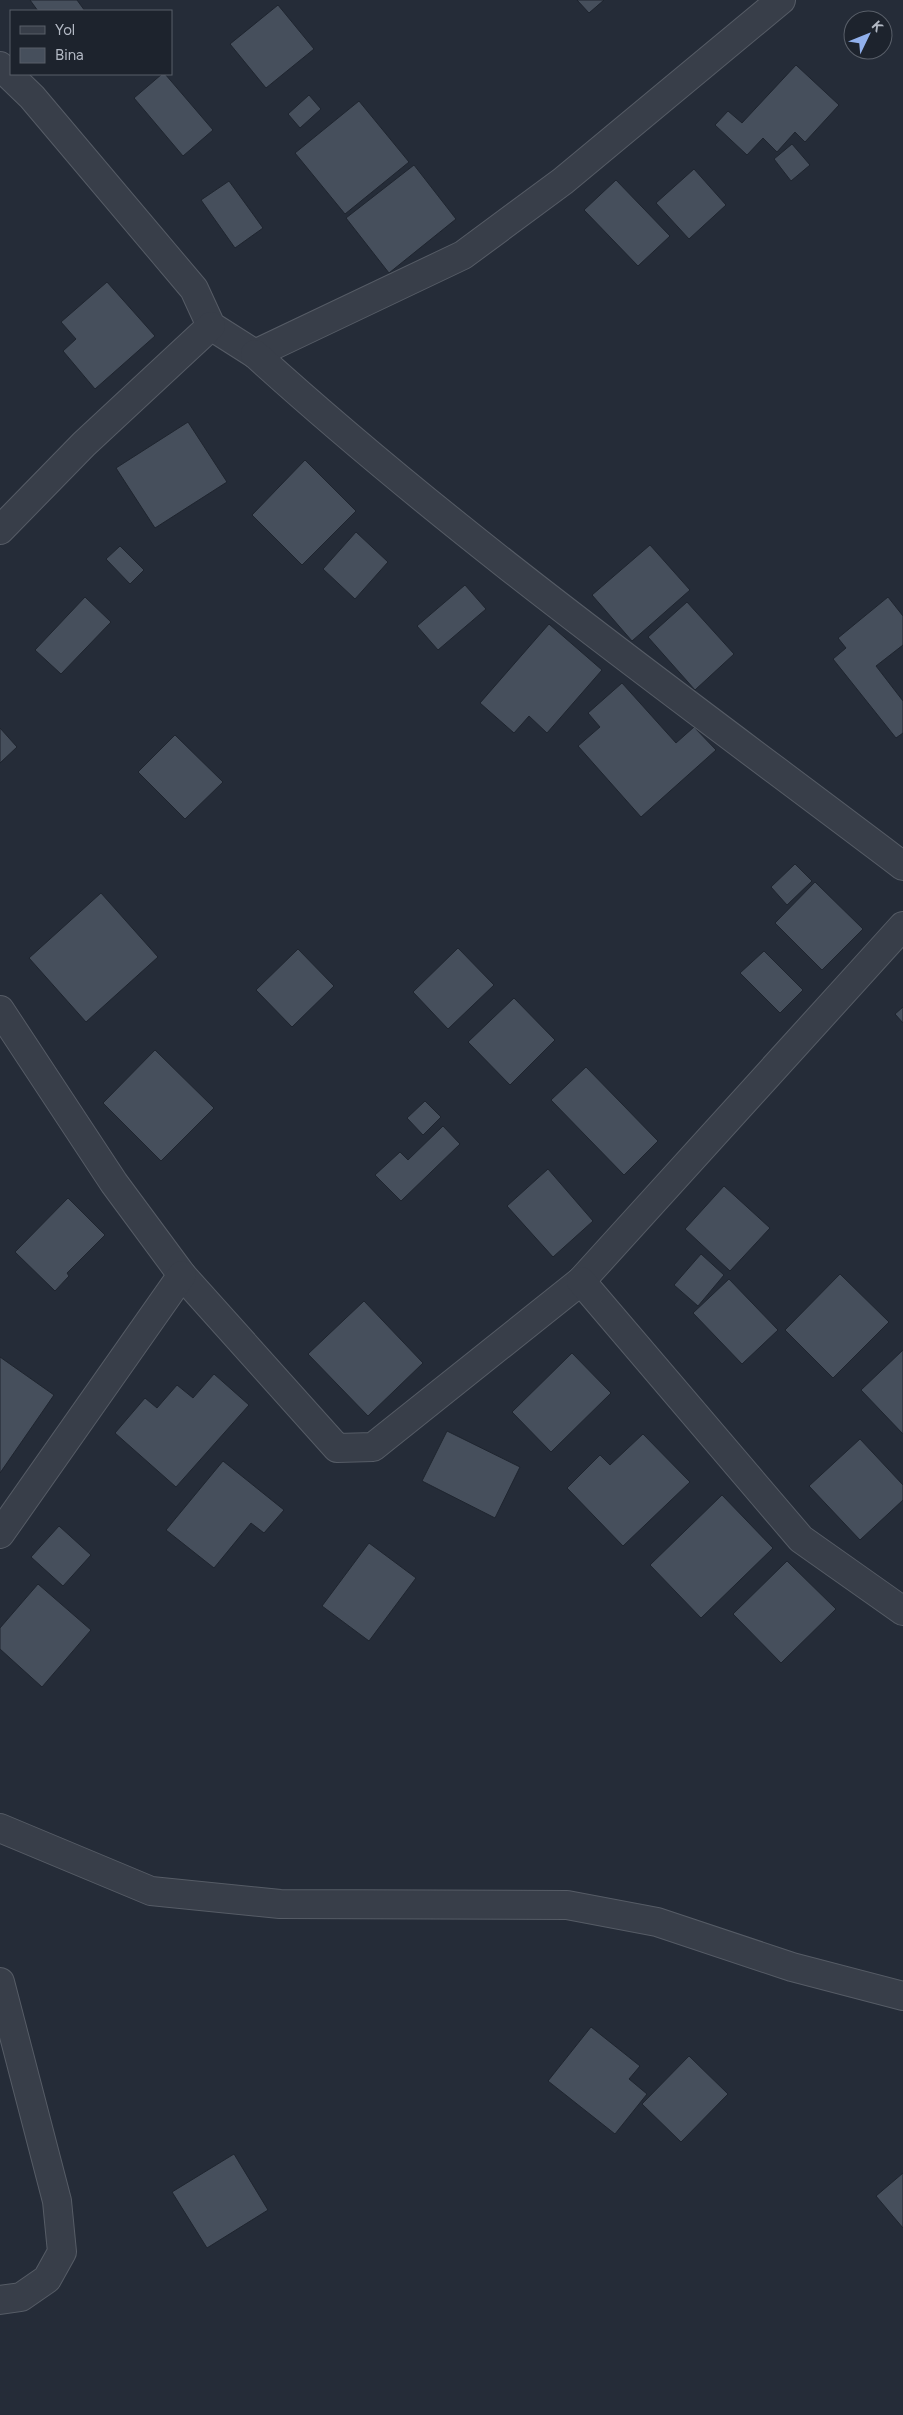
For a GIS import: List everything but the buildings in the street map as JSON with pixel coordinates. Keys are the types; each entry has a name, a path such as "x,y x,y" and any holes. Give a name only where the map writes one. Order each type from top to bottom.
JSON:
{"street":[{"path":"255,354 463,255 563,181 781,0"},
{"path":"0,66 32,97 194,289 211,326 255,354 454,525 903,866"},
{"path":"0,530 84,444 211,326"},
{"path":"0,1010 114,1183 182,1275 337,1448 374,1447 581,1281 903,926"},
{"path":"0,1534 182,1275"},
{"path":"581,1281 801,1539 903,1611"},
{"path":"0,1828 151,1891 280,1904 567,1905 657,1922 792,1967 903,1996"},
{"path":"0,1982 56,2201 62,2252 46,2279 21,2297 0,2300"}]}
